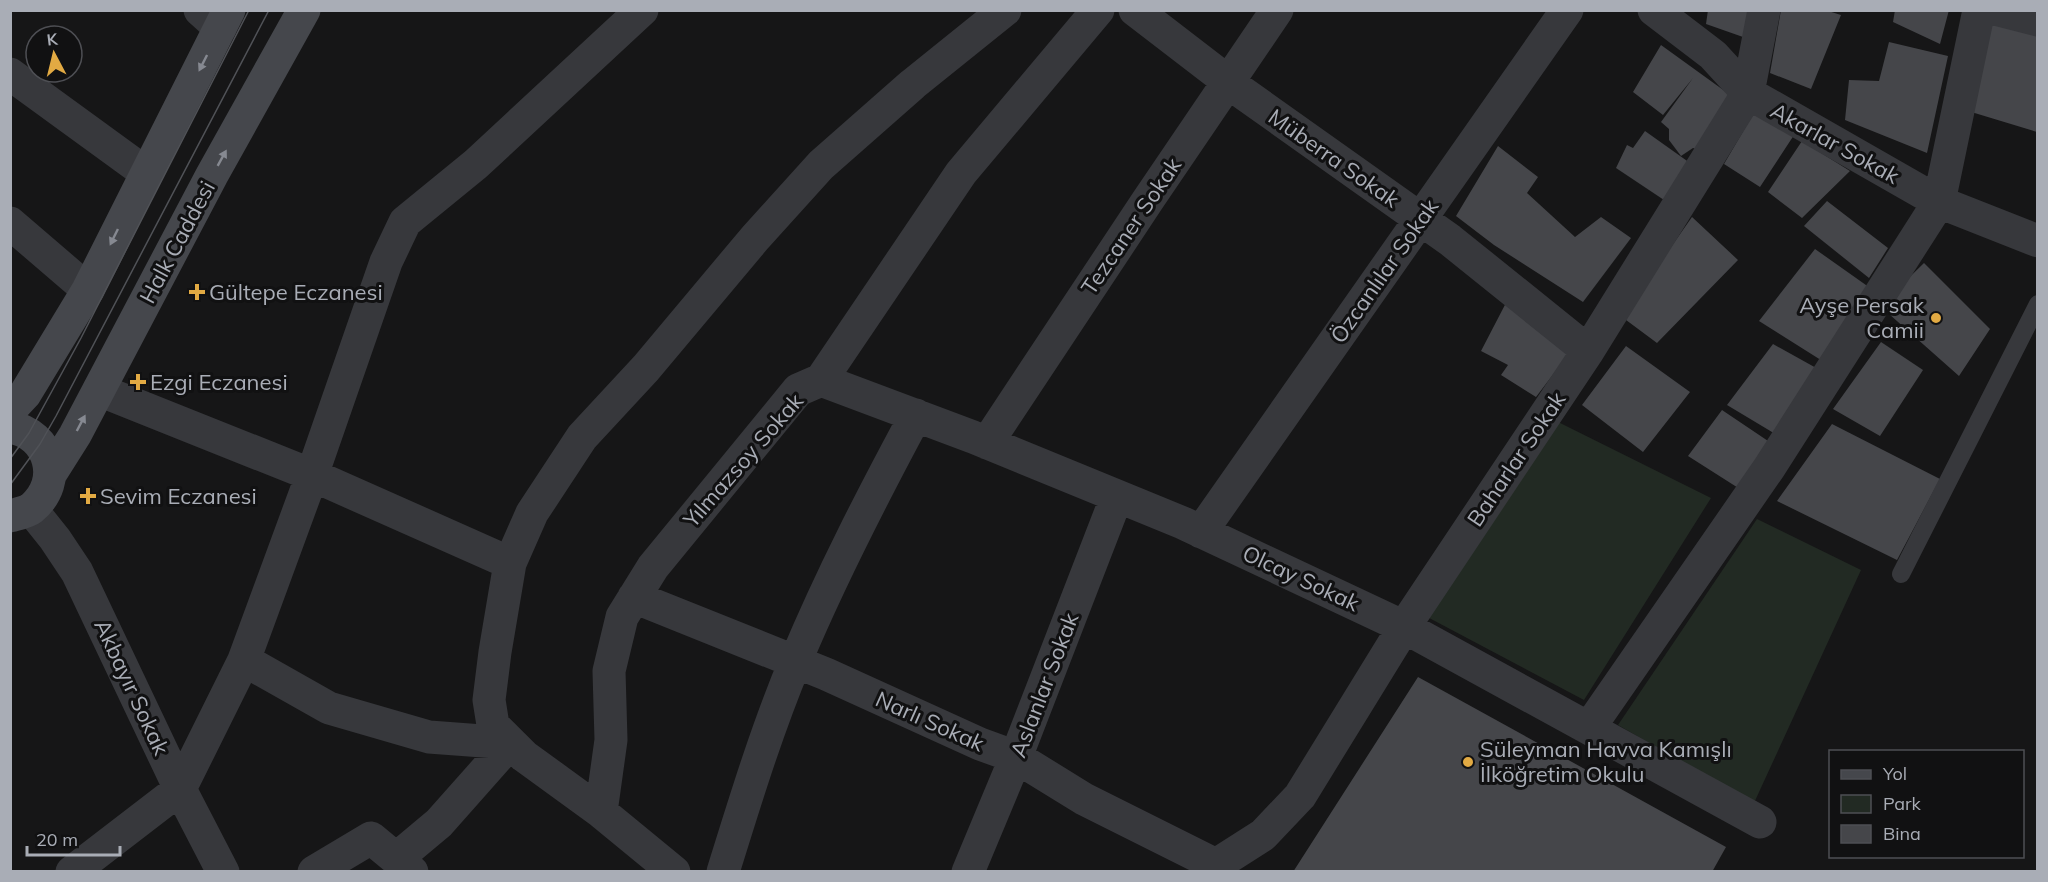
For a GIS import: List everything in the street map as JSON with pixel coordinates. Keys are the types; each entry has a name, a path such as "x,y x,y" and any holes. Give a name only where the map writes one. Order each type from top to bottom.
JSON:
{"main road":[{"name":"Halk Caddesi","path":"16,515 45,493 51,473 75,435 212,175 304,10"},
{"path":"10,410 25,394 88,290 146,173 216,16"},
{"path":"10,427 29,433 46,450 51,473"}],"street":[{"path":"72,872 180,789 244,660 312,475 386,262 405,222 476,164 642,10"},
{"path":"674,872 601,812 524,756 493,725 489,700 510,563 532,513 582,437 646,368 762,230 821,165 913,84 1005,10"},
{"name":"Yılmazsoy Sokak","path":"601,812 611,740 609,671 622,617 634,597 653,567 798,390 821,380 961,173 1098,10"},
{"name":"Müberra Sokak","path":"1135,10 1227,81 1450,240 1588,351"},
{"name":"Tezcaner Sokak","path":"987,443 1227,81 1277,10"},
{"name":"Özcanlılar Sokak","path":"1201,532 1566,10"},
{"name":"Akarlar Sokak","path":"1654,10 1713,56 1748,93 1939,202 2037,241"},
{"name":"Baharlar Sokak","path":"1214,868 1263,836 1300,796 1404,627 1588,351 1748,93 1764,10"},
{"path":"1589,728 1769,468 1939,202 1979,10"},
{"path":"1999,10 2037,20"},
{"path":"10,74 146,173"},
{"path":"10,223 88,290"},
{"name":"Olcay Sokak","path":"821,380 916,415 1117,496 1201,532 1404,627 1761,822"},
{"path":"99,390 312,475 510,563"},
{"path":"723,872 795,661 854,531 916,415"},
{"name":"Aslanlar Sokak","path":"968,872 1016,757 1117,496"},
{"name":"Akbayır Sokak","path":"16,515 55,539 77,572 180,789 223,872"},
{"name":"Narlı Sokak","path":"634,597 795,661 980,744 1016,757 1084,799 1214,868"},
{"path":"244,660 329,708 429,737 510,743"},
{"path":"314,872 371,838 404,865 510,743"}],"lane":[{"path":"1901,574 2037,304"}],"green space":[{"path":"1546,416 1711,498 1584,700 1416,611"},
{"path":"1757,519 1861,570 1754,803 1618,725"}],"building":[{"path":"1708,10 1748,10 1743,37 1706,24"},
{"path":"1781,10 1825,10 1841,15 1811,89 1770,73"},
{"path":"1895,10 1949,10 1940,44 1893,22"},
{"path":"1987,21 2037,36 2037,132 1968,111"},
{"path":"1889,42 1948,56 1927,153 1845,120 1849,80 1879,81"},
{"path":"1661,45 1733,97 1699,150 1693,148 1681,156 1669,140 1669,129 1661,122 1693,78 1663,115 1633,92"},
{"path":"1759,104 1796,132 1760,187 1724,164"},
{"path":"1645,131 1690,163 1664,200 1616,168 1627,145 1633,148"},
{"path":"1802,141 1850,171 1802,218 1768,192"},
{"path":"1498,146 1538,177 1527,193 1575,237 1601,217 1631,238 1583,302 1494,245 1456,216"},
{"path":"1827,201 1888,248 1869,278 1804,226"},
{"path":"1692,217 1738,260 1657,343 1622,317"},
{"path":"1815,249 1873,290 1824,362 1759,321"},
{"name":"Ayşe Persak Camii","path":"1924,263 1990,329 1959,376 1880,306"},
{"path":"1508,299 1574,347 1536,397 1501,375 1508,365 1481,351"},
{"path":"1881,342 1923,370 1880,436 1833,409"},
{"path":"1773,344 1818,369 1777,435 1727,405"},
{"path":"1626,346 1690,392 1643,452 1582,405"},
{"path":"1722,410 1774,445 1743,491 1688,456"},
{"path":"1832,424 1940,479 1897,560 1777,501"},
{"name":"Süleyman Havva Kamışlı İlköğretim Okulu","path":"1418,677 1726,847 1712,872 1293,872"}],"tram line":[{"path":"10,459 29,433 81,338 249,10"},
{"path":"10,485 40,444 56,416 269,10"}],"place":[{"name":"Gültepe Eczanesi","path":"197,292"},
{"name":"Ayşe Persak Camii","path":"1936,318"},
{"name":"Ezgi Eczanesi","path":"138,382"},
{"name":"Sevim Eczanesi","path":"88,496"},
{"name":"Süleyman Havva Kamışlı İlköğretim Okulu","path":"1468,762"}]}
